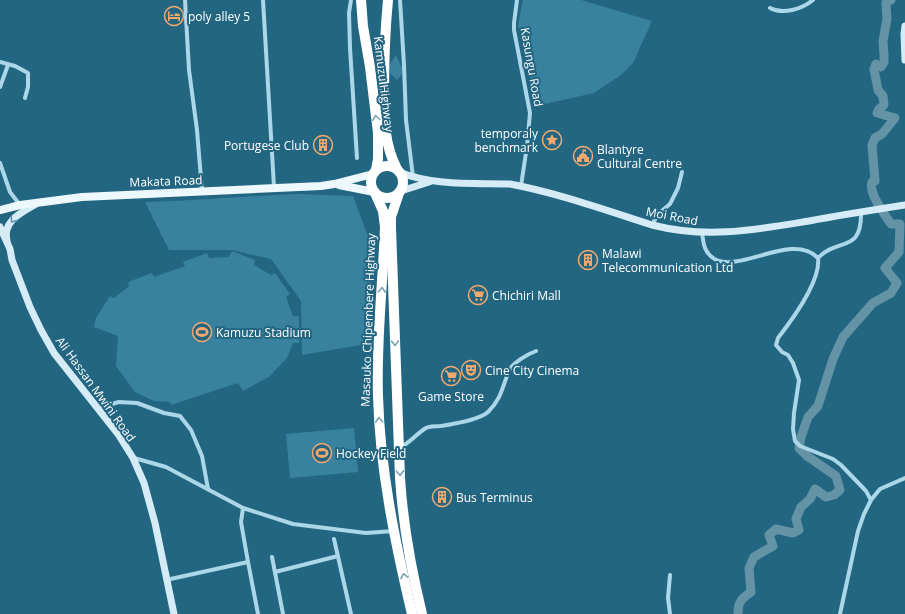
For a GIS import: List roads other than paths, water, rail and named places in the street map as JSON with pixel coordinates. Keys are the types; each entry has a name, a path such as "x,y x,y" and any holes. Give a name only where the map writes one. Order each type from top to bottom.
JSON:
{"highway":[{"name":"Kamuzu Highway","path":"361,0 378,133 378,159 374,172"},
{"name":"Kamuzu Highway","path":"388,0 384,62 385,136 390,154 398,170"},
{"path":"386,166 398,170 403,181 400,192 390,198 384,198 375,193 371,186 371,180 374,172 386,166"},
{"name":"Masauko Chipembere Highway","path":"400,192 391,217 398,444 405,528 422,614"},
{"name":"Masauko Chipembere Highway","path":"375,193 383,211 384,227 377,369 379,435 385,485 412,614"},
{"path":"379,435 398,444"}],"main road":[{"path":"904,30 905,60"},
{"path":"398,170 413,177 437,182"},
{"name":"Makata Road","path":"0,210 38,202 82,197 334,184 374,172"},
{"path":"400,192 428,182 437,182"},
{"name":"Moi Road","path":"437,182 510,184 521,186 578,201 662,228 702,232 739,232 905,205"},
{"name":"Makata Road","path":"334,184 375,193"},
{"path":"10,249 7,236 12,220 18,214 38,202"},
{"name":"Ali Hassan Mwini Road","path":"0,227 10,249 12,260 30,307 44,336 54,353 118,434 133,458 144,483 155,523 174,614"}],"street":[{"path":"185,0 189,70 197,130 202,191"},
{"path":"263,0 274,187"},
{"path":"351,0 349,13 350,48 357,158"},
{"path":"400,0 406,120 413,177"},
{"name":"Kasungu Road","path":"517,0 514,30 530,113 521,186"},
{"path":"770,8 776,11 789,11 813,0"},
{"path":"0,62 28,73 28,87 25,98"},
{"path":"0,87 8,65"},
{"path":"0,163 10,192 20,205"},
{"path":"652,225 658,214 670,204 678,188 682,172"},
{"path":"818,258 828,250 848,244 857,236 860,228 861,212"},
{"path":"702,232 704,246 707,252 715,259 723,262 735,262 773,252 795,249 808,251 818,258 819,265 800,308 778,338 776,345 782,352 788,355 793,362 800,380 794,413 793,429 795,441 800,446 833,459 841,465 866,491 870,500"},
{"path":"398,444 405,446 409,440 426,428 482,416 496,402 503,388 509,369 529,354 536,351"},
{"path":"97,408 119,402 137,404 164,413 180,416 191,430 202,456 208,489"},
{"path":"133,458 166,467 243,508 293,524 366,533 394,531"},
{"path":"840,614 858,531 870,500 880,489 905,478"},
{"path":"243,508 241,522 258,614"},
{"path":"334,539 351,614"},
{"path":"275,572 338,556"},
{"path":"272,557 283,614"},
{"path":"166,580 248,562"},
{"path":"670,575 668,598 670,614"}],"waterway":[{"path":"738,614 741,601 751,592 749,568 754,557 773,546 769,535 776,529 793,533 799,530 796,519 801,507 810,499 815,489 826,497 834,495 840,490 836,476 807,456 799,448 801,437 808,417 818,406 833,359 843,337 873,303 891,293 897,283 885,268 899,252 900,224 891,224 878,204 871,187 872,182 875,181 872,145 875,138 882,134 895,118 877,113 884,105 883,96 878,90 874,69 876,64 881,67 884,62 883,41 887,19 886,3 891,0"}],"place":[{"name":"poly alley 5","path":"174,16"},
{"name":"temporaly benchmark","path":"552,140"},
{"name":"Portugese Club","path":"323,145"},
{"name":"Blantyre Cultural Centre","path":"583,156"},
{"name":"Malawi Telecommunication Ltd","path":"588,260"},
{"name":"Chichiri Mall","path":"478,295"},
{"name":"Kamuzu Stadium","path":"202,332"},
{"name":"Cine City Cinema","path":"471,370"},
{"name":"Game Store","path":"451,376"},
{"name":"Hockey Field","path":"322,453"},
{"name":"Bus Terminus","path":"442,497"}]}
